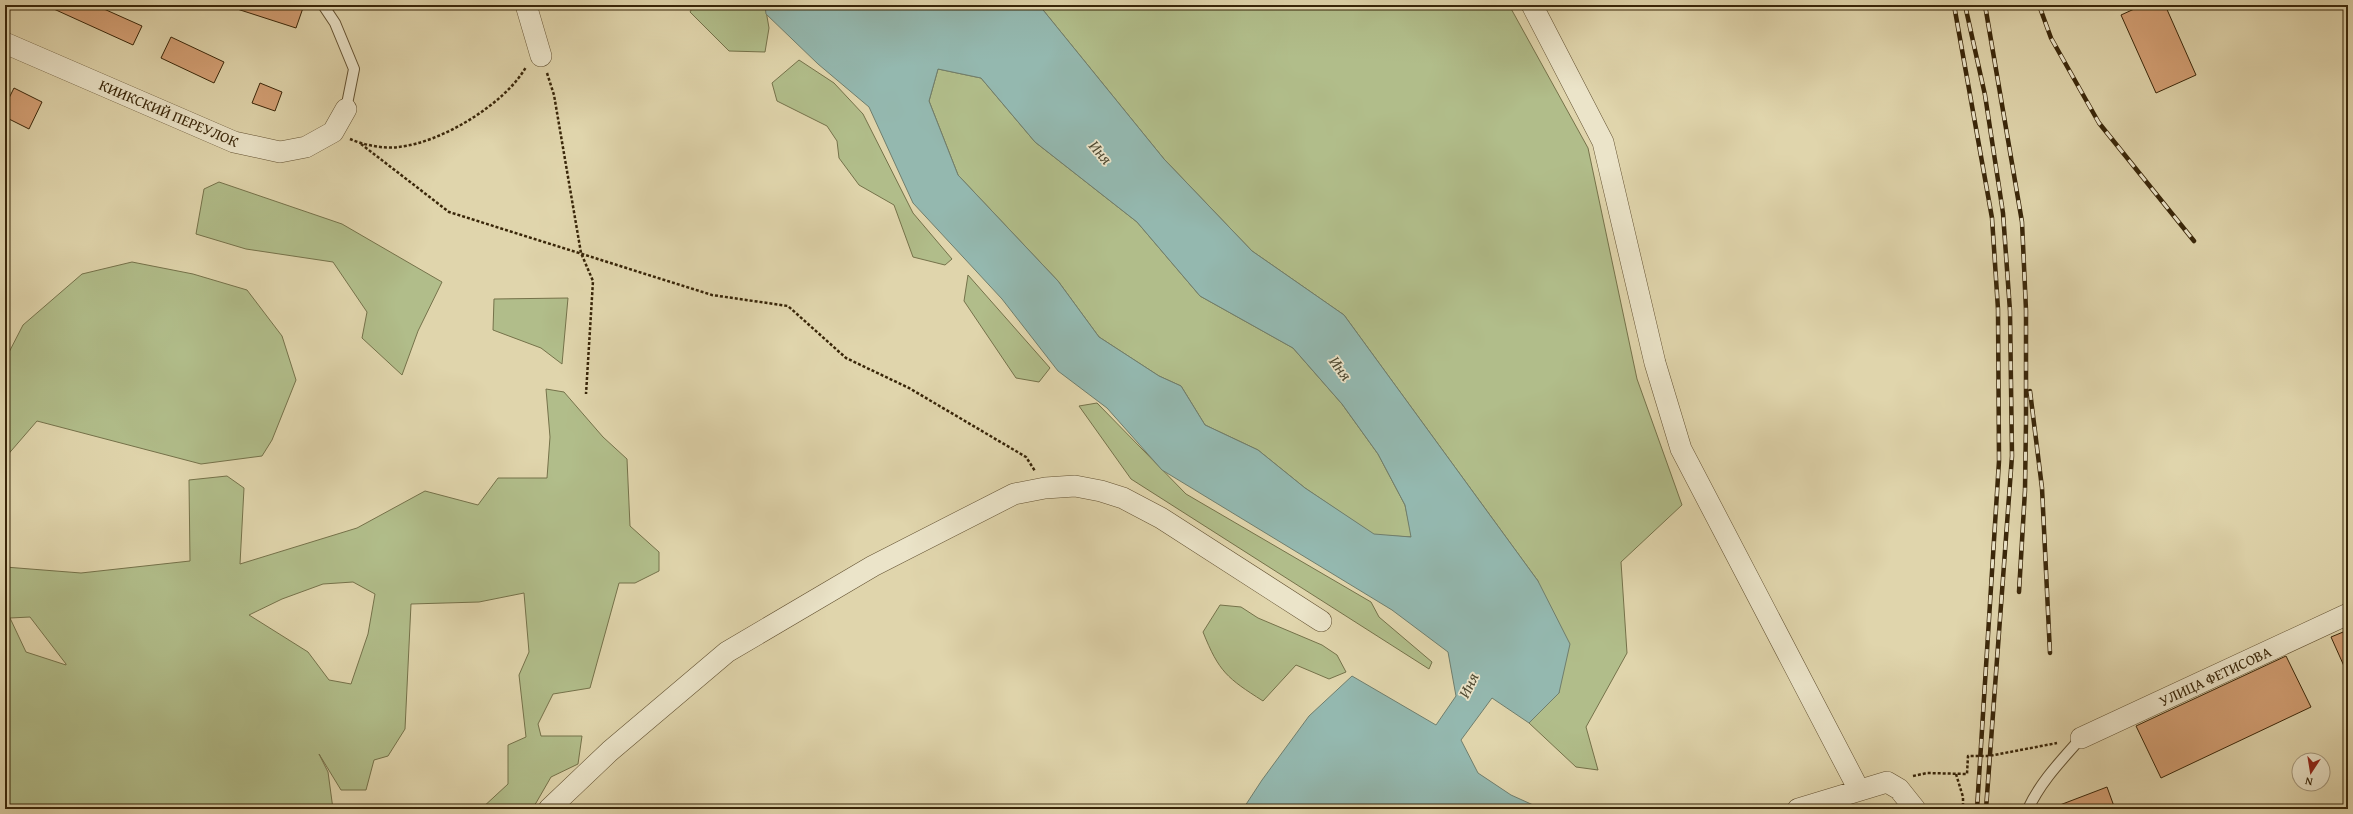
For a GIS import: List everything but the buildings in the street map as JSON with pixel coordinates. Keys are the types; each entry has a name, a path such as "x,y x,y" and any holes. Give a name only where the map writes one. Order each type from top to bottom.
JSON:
{"street":[{"path":"526,5 540,51"},
{"path":"1532,5 1603,142 1655,363 1681,449 1859,790"},
{"name":"КИИКСКИЙ ПЕРЕУЛОК","path":"5,43 234,142 280,152 306,147 333,132"},
{"path":"333,132 346,109"},
{"path":"549,809 610,751 726,652 873,566 1014,494 1045,488 1075,486 1102,491 1123,498 1162,518 1321,621"},
{"name":"УЛИЦА ФЕТИСОВА","path":"2081,738 2348,614"},
{"path":"1798,809 1829,798 1887,782 1899,789 1915,809"},
{"path":"1810,809 1829,798"}],"lane":[{"path":"323,5 335,23 354,69 346,109"},
{"path":"2028,809 2034,795 2054,767 2081,738"}],"path":[{"path":"361,144 398,148 436,138 491,107 518,81 540,51"},
{"path":"540,51 554,95 581,253 593,281 586,394"},
{"path":"333,132 361,144 449,212 712,295 788,306 846,358 909,388 1026,457 1045,488"},
{"path":"1887,782 1926,773 1966,774 1968,756 1990,756 2081,738"},
{"path":"1956,774 1963,796 1963,809"}],"green space":[{"path":"694,5 765,5 769,28 765,52 729,51 690,12"},
{"path":"1039,5 1509,5 1588,148 1637,379 1682,505 1621,562 1627,653 1586,727 1598,770 1576,767 1529,723 1559,693 1538,581 1344,315 1252,251 1164,159"},
{"path":"799,60 834,83 863,114 913,213 952,259 945,265 913,257 894,205 859,185 839,158 837,141 827,126 777,101 772,83"},
{"path":"938,69 981,78 1035,142 1137,222 1200,296 1293,348 1342,404 1378,454 1405,505 1412,537 1374,535 1305,488 1258,450 1205,425 1181,386 1159,376 1099,337 1058,281 958,175 929,101"},
{"path":"219,182 342,224 442,282 418,331 402,375 362,338 367,312 333,262 246,249 196,234 204,189"},
{"path":"132,262 193,274 247,290 282,336 296,380 272,440 262,456 201,464 37,421 5,458 5,360 23,325 82,274"},
{"path":"968,275 1050,368 1039,382 1016,378 964,301"},
{"path":"568,298 562,364 541,348 493,330 494,299"},
{"path":"546,389 564,392 603,437 627,459 630,526 659,552 659,571 635,583 619,583 590,688 553,694 538,724 541,736 582,736 578,764 551,777 536,803 530,809 481,809 508,784 508,745 526,737 519,675 529,652 524,593 479,602 411,604 405,729 388,756 374,760 366,790 341,790 319,754 328,772 333,809 5,809 5,567 81,573 190,561 189,480 227,476 244,488 240,564 357,528 425,491 478,505 498,478 547,478 550,437","holes":["353,582 375,594 368,634 351,684 329,680 308,652 249,615 282,599 323,584","30,617 66,664 66,665 26,652 10,618"]},
{"path":"1097,403 1186,494 1371,602 1379,617 1432,662 1429,669 1131,479 1079,406"},
{"path":"1220,605 1241,607 1258,618 1322,645 1337,655 1346,672 1329,679 1296,665 1263,701 1232,680 1220,665 1209,646 1203,632"}],"water":[{"name":"Иня","path":"765,5 1039,5 1164,159 1252,251 1344,315 1538,581 1570,644 1559,693 1529,723 1492,698 1461,740 1478,773 1511,795 1542,809 1243,809 1262,780 1309,716 1352,676 1436,725 1456,696 1448,652 1392,610 1162,470 1107,408 1058,371 1002,299 913,203 869,107 818,64 766,14","holes":["938,69 981,78 1035,142 1137,222 1200,296 1293,348 1342,404 1378,454 1405,505 1411,537 1374,534 1305,488 1258,450 1205,425 1181,386 1159,376 1099,337 1058,281 958,175 929,101"]}],"railway":[{"path":"1954,5 1992,218 1998,309 1999,461 1977,809"},
{"path":"1965,5 1985,95 2003,213 2010,311 2012,456 1986,809"},
{"path":"1985,5 2022,222 2026,310 2026,421 2025,490 2019,592"},
{"path":"2039,5 2051,38 2099,123 2194,241"},
{"path":"2030,391 2042,488 2050,653"}]}
